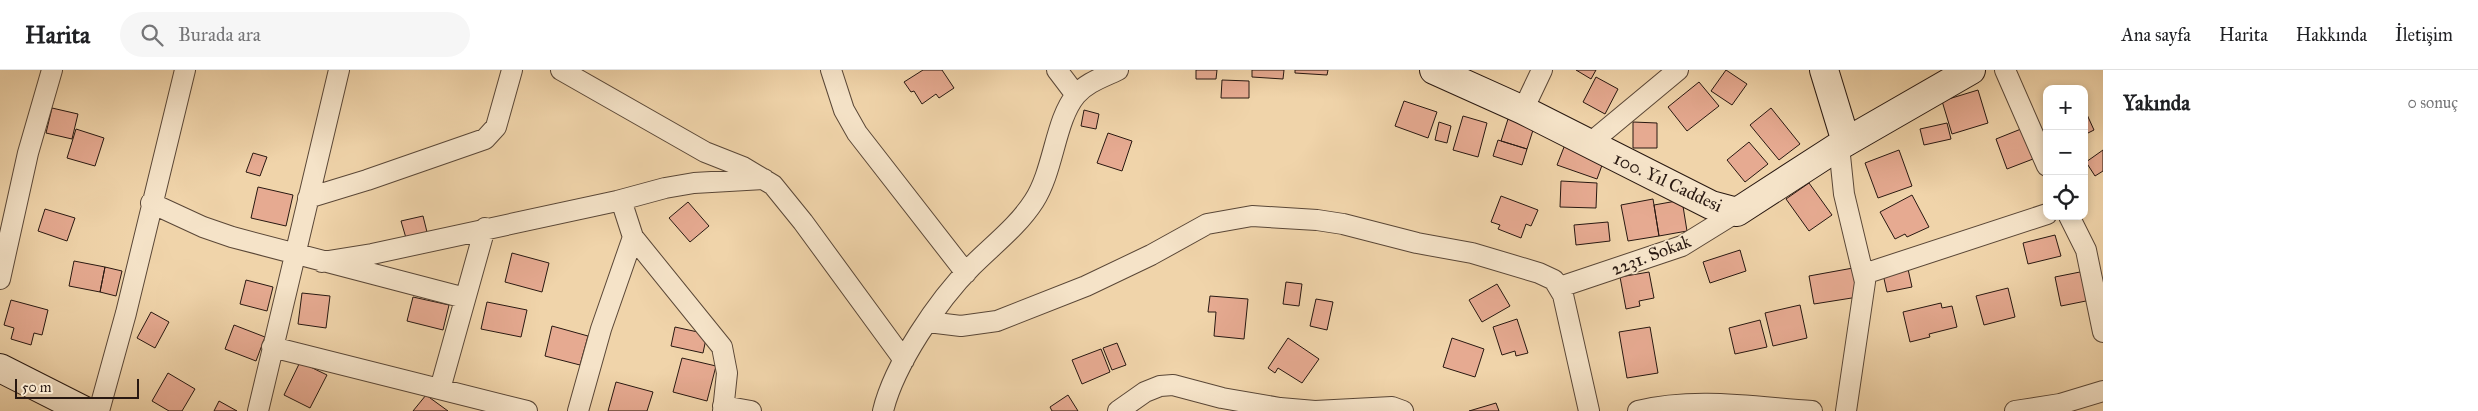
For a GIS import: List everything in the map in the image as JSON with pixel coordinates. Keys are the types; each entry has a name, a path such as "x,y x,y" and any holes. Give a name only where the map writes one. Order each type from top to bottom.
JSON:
{"street":[{"path":"0,279 28,153 52,70"},
{"path":"99,411 126,313 151,203 185,70"},
{"path":"258,411 339,70"},
{"path":"308,198 367,180 485,138 496,127 512,70"},
{"path":"561,70 705,152 743,167 764,179 784,196 904,360"},
{"path":"831,70 844,110 857,133 966,273"},
{"path":"1057,70 1076,95"},
{"path":"883,411 904,360 928,322 966,273 1012,228 1034,202 1048,175 1062,123 1076,95 1090,83 1118,70"},
{"name":"100. Yıl Caddesi","path":"1436,70 1523,110 1711,205 1737,212 1842,144 1971,70"},
{"path":"1523,110 1542,70"},
{"path":"1589,144 1678,70"},
{"path":"1824,70 1842,144 1844,194 1864,274 1865,293 1846,411"},
{"path":"2005,70 2043,157"},
{"path":"322,262 372,254 621,200 665,188 694,183 764,179"},
{"path":"621,200 633,237 722,347 727,373 723,408 751,411"},
{"path":"151,203 215,232 295,255 465,298"},
{"name":"2231. Sokak","path":"1560,287 1682,246 1737,212"},
{"path":"1864,274 2043,215"},
{"path":"928,322 961,326 997,321 1086,286 1151,255 1207,224 1252,216 1308,219 1343,224 1408,241 1472,253 1539,273 1554,280 1560,287 1589,411"},
{"path":"2071,220 2086,250 2103,332"},
{"path":"440,389 485,228"},
{"path":"578,411 601,330 633,237"},
{"path":"272,347 440,389 494,407 527,411"},
{"path":"0,368 85,411"},
{"path":"1118,411 1145,392 1160,386 1174,385 1222,398 1280,408 1323,410 1392,407 1403,411"},
{"path":"2015,411 2060,404 2103,391"},
{"path":"1638,411 1670,404 1696,403 1812,411"}],"building":[{"path":"923,70 942,70 954,88 939,98 936,94 922,104 914,91 911,92 904,82"},
{"path":"1196,70 1217,70 1216,79 1196,79"},
{"path":"1252,70 1284,70 1283,79 1252,77"},
{"path":"1295,70 1328,70 1327,75 1295,73"},
{"path":"1576,70 1596,70 1591,79"},
{"path":"1726,70 1747,84 1732,105 1711,91"},
{"path":"1596,77 1618,89 1605,114 1583,102"},
{"path":"1222,80 1249,81 1249,98 1221,98"},
{"path":"1699,82 1719,106 1687,131 1668,107"},
{"path":"1978,90 1988,123 1952,134 1942,101"},
{"path":"1404,101 1437,112 1428,138 1395,126"},
{"path":"52,108 78,114 72,139 46,133"},
{"path":"1771,108 1800,144 1779,160 1750,125"},
{"path":"1084,110 1099,114 1096,129 1081,126"},
{"path":"1463,116 1487,123 1478,157 1453,150"},
{"path":"2088,117 2094,130 2088,133"},
{"path":"1508,119 1534,127 1527,149 1501,141"},
{"path":"1439,122 1451,126 1447,143 1435,140"},
{"path":"1633,122 1657,123 1657,148 1633,148"},
{"path":"1947,123 1951,139 1924,145 1920,129"},
{"path":"76,129 104,138 95,166 67,158"},
{"path":"2021,129 2033,159 2007,169 1996,139"},
{"path":"1108,133 1132,141 1122,171 1097,163"},
{"path":"1498,140 1527,149 1522,165 1493,156"},
{"path":"1566,142 1605,157 1597,179 1557,165"},
{"path":"1749,142 1768,164 1745,182 1727,160"},
{"path":"1899,150 1912,186 1878,198 1865,163"},
{"path":"2103,150 2103,171 2095,176 2088,165 2088,161"},
{"path":"253,153 267,157 260,176 246,172"},
{"path":"1561,181 1597,183 1596,208 1560,207"},
{"path":"1809,183 1832,215 1809,231 1786,199"},
{"path":"258,187 293,195 286,226 251,218"},
{"path":"1912,195 1929,227 1907,237 1905,234 1895,239 1880,212"},
{"path":"1501,196 1538,210 1531,226 1526,224 1521,238 1498,229 1500,225 1491,222"},
{"path":"1653,199 1659,236 1628,241 1621,205"},
{"path":"1682,200 1687,231 1659,236 1654,205"},
{"path":"688,202 709,226 690,242 669,218"},
{"path":"45,209 75,218 67,241 38,231"},
{"path":"423,216 427,232 406,238 401,221"},
{"path":"1608,222 1610,241 1576,245 1574,225"},
{"path":"2055,235 2061,256 2028,264 2023,243"},
{"path":"1740,250 1746,271 1710,283 1703,262"},
{"path":"512,253 549,263 542,292 505,282"},
{"path":"74,261 105,267 100,292 69,286"},
{"path":"105,267 122,271 116,296 100,292"},
{"path":"1853,268 1858,297 1814,304 1809,276"},
{"path":"1908,269 1912,287 1887,292 1883,274"},
{"path":"2085,271 2091,300 2061,306 2055,277"},
{"path":"1649,272 1654,298 1639,301 1640,306 1626,309 1620,277"},
{"path":"246,280 273,287 267,311 240,304"},
{"path":"1286,282 1302,284 1299,306 1283,304"},
{"path":"1497,284 1510,306 1482,322 1469,300"},
{"path":"2008,288 2015,317 1984,325 1976,296"},
{"path":"302,293 330,296 326,328 298,324"},
{"path":"1210,296 1248,299 1244,339 1214,336 1216,312 1208,312"},
{"path":"413,297 449,305 443,330 407,321"},
{"path":"1316,299 1333,302 1327,330 1310,326"},
{"path":"11,300 48,310 42,335 34,333 31,345 11,339 14,328 4,325"},
{"path":"487,302 527,310 521,337 481,329"},
{"path":"1941,303 1942,308 1952,306 1957,327 1929,334 1930,337 1910,342 1903,312"},
{"path":"1800,305 1807,338 1773,346 1765,313"},
{"path":"151,312 169,322 155,348 137,338"},
{"path":"1517,319 1528,353 1516,356 1515,351 1502,355 1493,327"},
{"path":"1760,320 1767,347 1735,354 1729,328"},
{"path":"234,325 265,337 256,361 225,349"},
{"path":"552,326 588,336 580,365 545,356"},
{"path":"675,327 707,334 703,353 671,346"},
{"path":"1650,327 1658,373 1627,378 1619,332"},
{"path":"1288,338 1319,359 1302,383 1278,368 1275,373 1268,368"},
{"path":"1452,338 1484,349 1475,377 1443,367"},
{"path":"1117,343 1126,365 1112,370 1103,348"},
{"path":"1101,349 1110,372 1082,384 1072,360"},
{"path":"682,358 716,366 707,401 673,392"},
{"path":"300,362 327,375 310,408 284,395"},
{"path":"168,373 195,389 182,411 169,411 152,401"},
{"path":"616,382 653,392 647,411 608,411"},
{"path":"426,395 448,411 413,411"},
{"path":"1068,395 1078,411 1052,411 1050,407"},
{"path":"219,401 237,411 214,411"},
{"path":"1496,403 1499,411 1469,411"}]}
